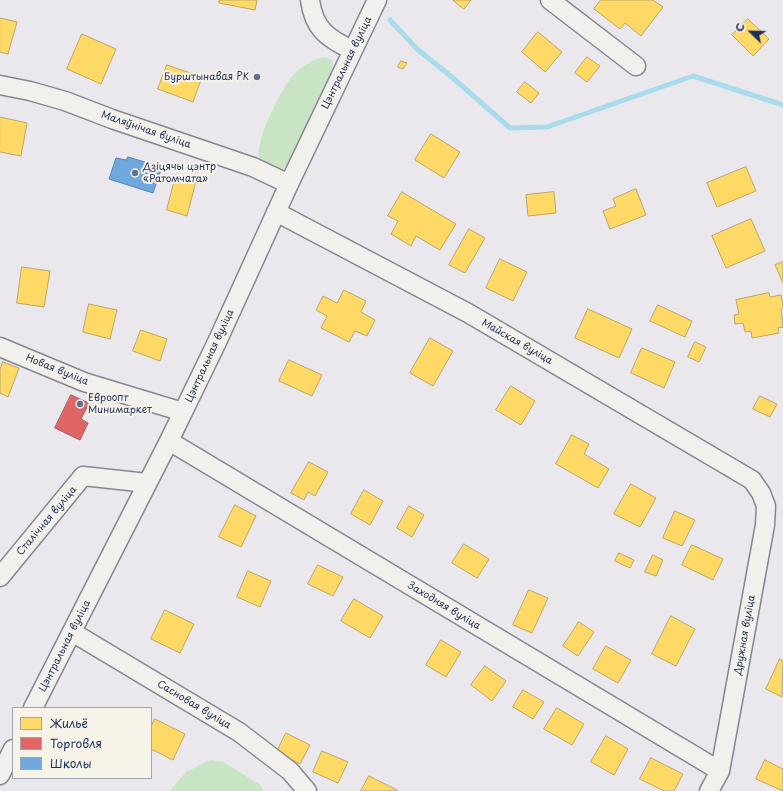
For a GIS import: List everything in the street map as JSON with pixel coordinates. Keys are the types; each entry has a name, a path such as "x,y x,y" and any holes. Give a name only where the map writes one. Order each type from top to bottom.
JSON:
{"street":[{"path":"310,0 319,28 333,41 352,50"},
{"name":"Цэнтральная вуліца","path":"34,707 169,441 217,342 289,184 377,0"},
{"path":"550,0 636,66"},
{"name":"Маляўнічая вуліца","path":"0,85 30,90 65,101 112,119 253,167 289,184"},
{"name":"Майская вуліца","path":"276,212 468,313 752,480"},
{"name":"Новая вуліца","path":"0,347 84,382 183,412"},
{"name":"Заходняя вуліца","path":"169,441 720,771"},
{"name":"Сталічная вуліца","path":"0,577 84,476 147,483"},
{"name":"Дружная вуліца","path":"709,791 720,771 765,525 766,506 761,493 752,480"},
{"name":"Сасновая вуліца","path":"72,632 239,732 290,771 307,791"},
{"path":"0,775 12,751"}],"green space":[{"path":"325,57 332,60 333,66 290,163 285,168 279,170 268,166 259,158 261,139 283,89 298,70 313,61"},
{"path":"210,760 224,762 260,785 264,791 170,791 186,772"}],"building: Жильё":[{"path":"220,0 257,0 255,10 219,3"},
{"path":"453,0 471,0 464,9"},
{"path":"601,0 653,0 663,7 641,36 625,23 620,29 594,9"},
{"path":"0,18 17,22 8,54 0,52"},
{"path":"748,19 769,39 753,56 732,35"},
{"path":"538,32 562,52 545,72 522,52"},
{"path":"82,34 116,49 101,84 67,69"},
{"path":"587,57 600,66 587,82 575,73"},
{"path":"401,61 407,63 403,69 398,67"},
{"path":"167,65 202,77 193,102 158,89"},
{"path":"525,82 539,93 531,103 517,92"},
{"path":"0,117 27,123 21,156 0,152"},
{"path":"431,134 460,152 444,178 415,160"},
{"path":"746,167 756,191 717,207 707,183"},
{"path":"176,175 196,181 187,216 167,210"},
{"path":"636,189 646,215 610,229 603,211 616,206 613,199"},
{"path":"402,192 456,224 440,250 416,236 411,246 391,234 398,221 388,216"},
{"path":"554,192 556,213 528,216 526,195"},
{"path":"751,219 765,251 726,268 712,236"},
{"path":"469,229 485,238 465,273 449,265"},
{"path":"500,259 527,272 513,301 486,288"},
{"path":"783,262 783,283 775,265"},
{"path":"22,267 50,271 44,307 17,303"},
{"path":"344,290 366,301 361,312 375,320 367,336 355,331 349,342 321,328 327,316 316,310 323,296 337,303"},
{"path":"769,293 770,297 781,295 783,305 783,308 781,309 783,327 778,328 779,333 752,338 751,331 745,332 743,323 735,324 734,315 739,314 736,300"},
{"path":"89,304 117,310 110,339 83,332"},
{"path":"658,305 692,321 685,337 650,321"},
{"path":"588,309 632,329 619,358 575,338"},
{"path":"141,330 167,339 160,361 133,351"},
{"path":"430,338 453,351 433,386 410,373"},
{"path":"695,342 706,347 699,362 688,357"},
{"path":"642,348 675,362 664,388 631,373"},
{"path":"289,360 322,375 312,396 279,381"},
{"path":"3,362 19,368 8,397 0,393 0,370"},
{"path":"511,386 535,401 521,425 496,410"},
{"path":"760,396 777,404 770,417 753,409"},
{"path":"572,435 589,444 584,454 609,469 598,488 556,464"},
{"path":"309,462 328,472 315,496 308,492 304,500 291,493"},
{"path":"631,484 656,498 640,527 614,514"},
{"path":"364,490 383,501 370,525 351,514"},
{"path":"235,505 256,516 241,547 219,537"},
{"path":"409,506 424,515 412,537 397,528"},
{"path":"675,511 695,520 682,546 663,538"},
{"path":"464,544 489,559 477,578 452,563"},
{"path":"692,545 723,559 713,580 682,565"},
{"path":"619,553 634,560 630,568 615,561"},
{"path":"653,555 663,560 656,576 645,572"},
{"path":"318,565 343,577 333,596 308,584"},
{"path":"248,571 271,581 260,607 237,597"},
{"path":"529,590 548,598 532,633 513,625"},
{"path":"354,599 383,616 370,638 341,621"},
{"path":"165,610 194,624 180,653 151,639"},
{"path":"671,616 695,629 676,666 652,654"},
{"path":"579,622 594,632 578,656 563,646"},
{"path":"441,640 461,652 446,677 426,665"},
{"path":"606,646 631,660 618,683 593,669"},
{"path":"780,659 783,661 782,697 766,689"},
{"path":"485,666 506,681 492,701 471,685"},
{"path":"523,690 544,702 533,719 513,707"},
{"path":"557,708 584,724 572,745 544,729"},
{"path":"155,719 185,734 173,760 152,750 152,725"},
{"path":"286,733 310,745 300,764 277,752"},
{"path":"606,736 628,749 614,775 591,762"},
{"path":"322,751 348,762 338,783 313,772"},
{"path":"651,758 683,774 674,791 664,791 640,779"},
{"path":"765,760 783,769 783,791 756,779"},
{"path":"369,776 397,790 397,791 361,791"}],"building: Торговля":[{"path":"71,395 89,403 81,419 88,423 80,440 55,428"}],"building: Школы":[{"name":"Дзіцячы цэнтр «Ратомчата»","path":"128,157 162,167 153,193 109,179 116,158 126,160"}],"waterway":[{"path":"390,20 417,49 453,78 510,128 547,127 693,76 783,105"}],"place":[{"name":"Бурштынавая РК","path":"257,77"},
{"name":"Дзіцячы цэнтр «Ратомчата»","path":"135,173"},
{"name":"Евроопт Минимаркет","path":"80,404"}]}
